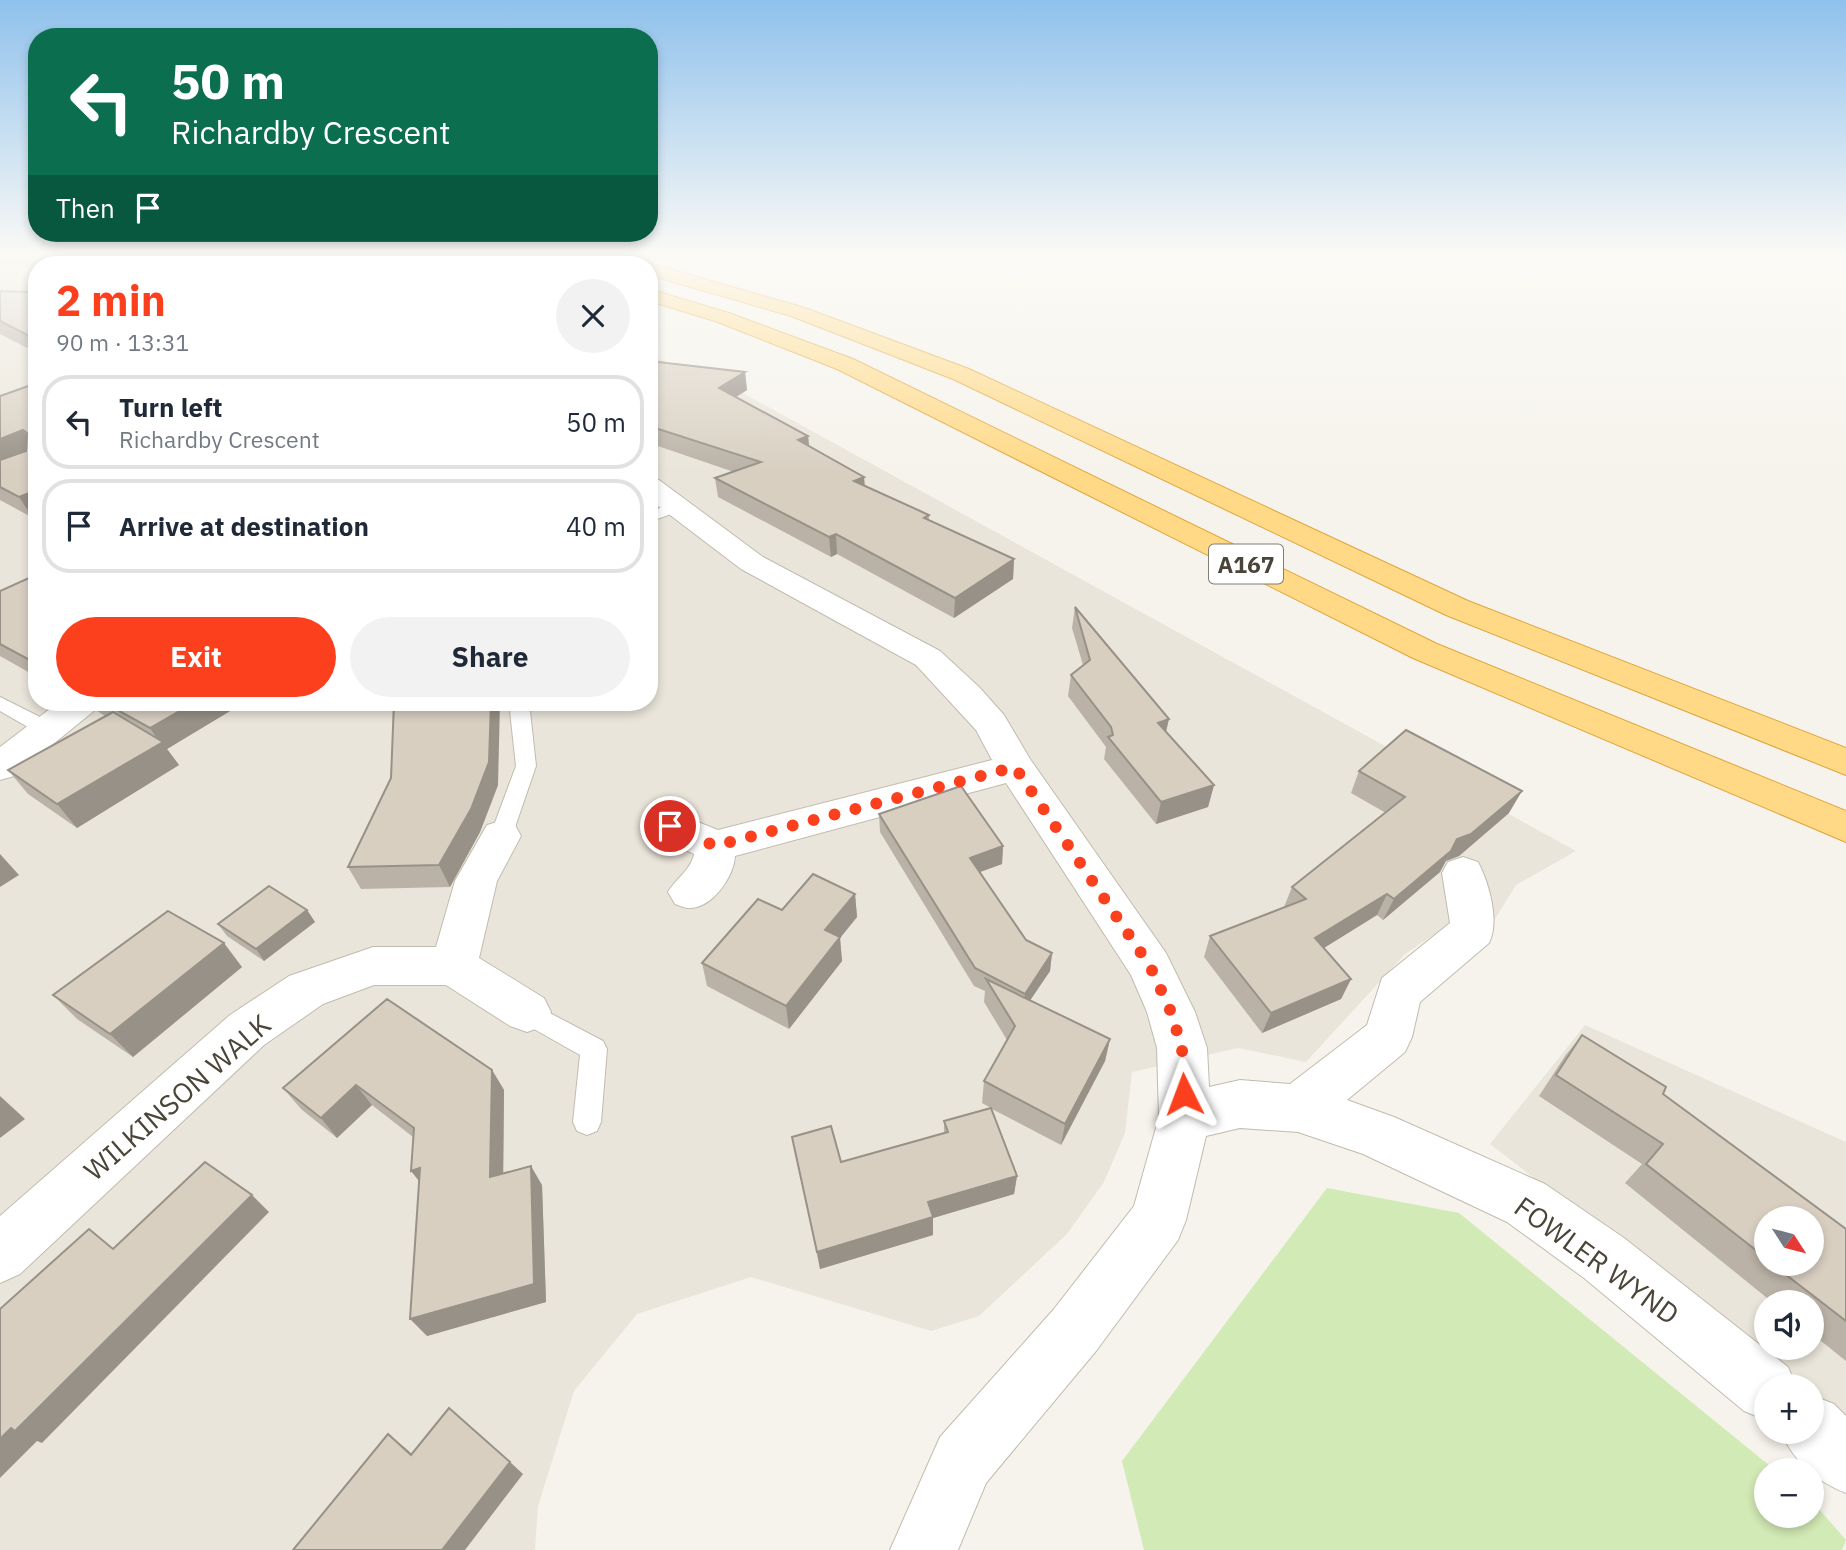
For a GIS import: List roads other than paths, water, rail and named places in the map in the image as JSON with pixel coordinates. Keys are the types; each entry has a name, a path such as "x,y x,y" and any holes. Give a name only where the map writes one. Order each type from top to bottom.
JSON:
{"highway":[{"name":"A167","path":"751,328 858,370 1176,530 1425,651 1846,827"},
{"name":"A167","path":"841,328 961,374 1457,608 1846,762"}],"street":[{"path":"659,503 752,563 928,658 966,695 990,724 1015,767 1150,966 1171,1012 1182,1048 1185,1117 1158,1220 1075,1330 963,1460 924,1550"},
{"path":"0,767 70,711"},
{"path":"670,826 715,846 1015,767"},
{"path":"501,836 476,881 454,966 527,1012"},
{"path":"690,892 713,868 715,846"},
{"path":"1298,1108 1388,1037 1399,992 1473,930 1463,873"},
{"name":"WILKINSON WALK","path":"0,1254 247,1030 306,990 373,966 454,966"},
{"name":"FOWLER WYND","path":"1185,1117 1240,1104 1298,1108 1375,1134 1527,1203 1604,1258 1754,1378"},
{"path":"1824,1440 1846,1461"}],"lane":[{"path":"0,703 47,729"},
{"path":"501,836 526,766 520,711"},
{"path":"527,1012 594,1049 587,1122"}]}
